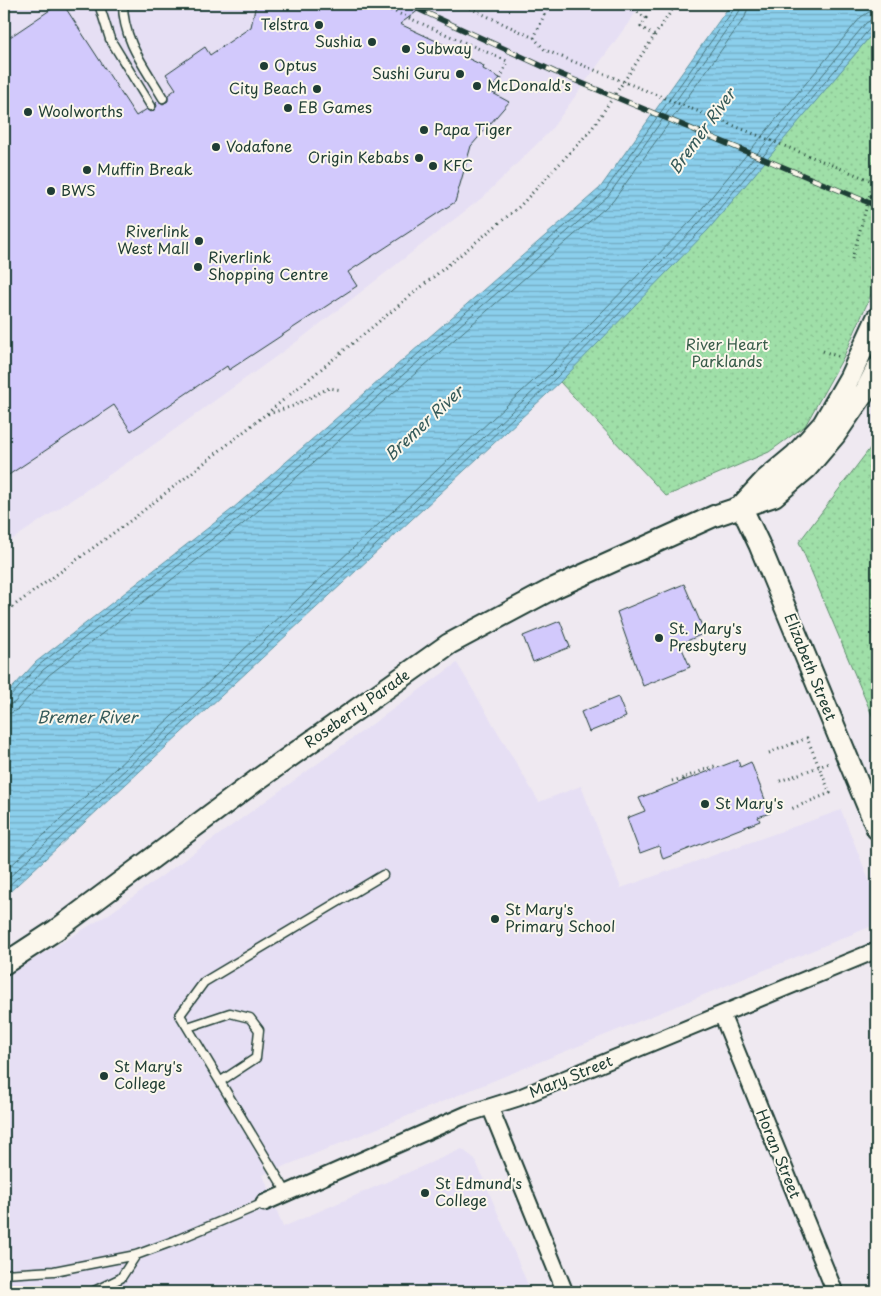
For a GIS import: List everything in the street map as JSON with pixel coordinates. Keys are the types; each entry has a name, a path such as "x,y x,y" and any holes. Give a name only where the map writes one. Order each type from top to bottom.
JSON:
{"street":[{"path":"741,506 765,480 796,455 811,439 832,409 862,353 877,318"},
{"path":"862,353 877,368"},
{"name":"Roseberry Parade","path":"4,964 56,930 256,780 449,644 554,588 714,516 774,496 806,468 835,435 866,390 877,368"},
{"name":"Elizabeth Street","path":"741,506 759,544 877,829"},
{"name":"Mary Street","path":"264,1203 467,1114 518,1098 877,950"},
{"name":"Horan Street","path":"722,1015 834,1292"},
{"path":"490,1107 566,1292"}],"lane":[{"path":"99,4 102,19 110,39 151,106"},
{"path":"123,4 124,26 128,39 163,98"},
{"path":"287,1193 180,1016 204,982 383,875"},
{"path":"188,1027 230,1013 250,1018 259,1030 256,1058 220,1080"},
{"path":"4,1274 54,1270 136,1255 264,1203"},
{"path":"92,1292 121,1278 136,1255"},
{"path":"112,1283 116,1292"}],"path":[{"path":"377,4 507,61 496,95"},
{"path":"461,4 534,38 545,50 877,183"},
{"path":"534,38 549,4"},
{"path":"625,4 646,18 641,27 655,36"},
{"path":"4,613 134,518 265,415 520,206 591,130 676,4"},
{"path":"852,258 877,169"},
{"path":"823,351 862,353"},
{"path":"265,415 293,406 329,388 342,390"},
{"path":"769,752 807,738 830,794 791,809"},
{"path":"780,781 829,763"},
{"path":"672,782 717,765"}],"shaded area":[{"name":"Riverlink Shopping Centre","path":"4,4 642,4 550,131 483,197 303,337 149,448 4,545"},
{"name":"St Mary's Primary School","path":"457,663 539,802 581,786 621,888 841,810 877,900 877,924 263,1175 283,1227 462,1149 475,1159 531,1292 4,1292 4,977 109,914"}],"green space":[{"name":"River Heart Parklands","path":"877,28 877,281 844,356 805,426 769,452 666,496 560,382 741,189"},
{"path":"877,439 877,727 799,542"}],"water":[{"name":"Bremer River","path":"731,4 877,4 877,28 708,230 560,382 4,897 4,697 36,662 231,510 600,188"}],"building":[{"name":"Riverlink Shopping Centre","path":"59,4 63,4 136,116 147,109 151,112 154,110 158,101 163,104 168,101 168,95 176,89 166,74 205,47 210,55 251,27 256,4 344,4 356,10 368,4 427,4 400,24 466,55 465,57 484,66 483,69 500,78 489,91 509,102 471,146 455,202 348,272 357,286 229,370 227,366 131,431 114,405 4,478 4,41"},
{"name":"St. Mary's Presbytery","path":"684,584 705,633 680,644 690,667 643,686 617,612"},
{"path":"560,621 570,647 533,662 523,636"},
{"path":"618,697 626,717 589,732 581,712"},
{"name":"St Mary's","path":"738,760 740,767 751,762 770,813 758,817 760,821 663,859 659,846 640,853 627,818 645,811 639,798"}],"railway":[{"path":"407,4 555,72 877,206"}],"place":[{"name":"Telstra","path":"319,25"},
{"name":"Sushia","path":"372,42"},
{"name":"Subway","path":"406,49"},
{"name":"Optus","path":"264,66"},
{"name":"Sushi Guru","path":"460,74"},
{"name":"McDonald's","path":"477,86"},
{"name":"City Beach","path":"317,89"},
{"name":"EB Games","path":"288,108"},
{"name":"Woolworths","path":"28,112"},
{"name":"Papa Tiger","path":"424,130"},
{"name":"Vodafone","path":"216,147"},
{"name":"Origin Kebabs","path":"419,158"},
{"name":"KFC","path":"433,166"},
{"name":"Muffin Break","path":"87,170"},
{"name":"BWS","path":"51,191"},
{"name":"Riverlink West Mall","path":"199,241"},
{"name":"Riverlink Shopping Centre","path":"198,267"},
{"name":"St. Mary's Presbytery","path":"659,638"},
{"name":"St Mary's","path":"705,804"},
{"name":"St Mary's Primary School","path":"495,919"},
{"name":"St Mary's College","path":"104,1076"},
{"name":"St Edmund's College","path":"425,1193"}]}
